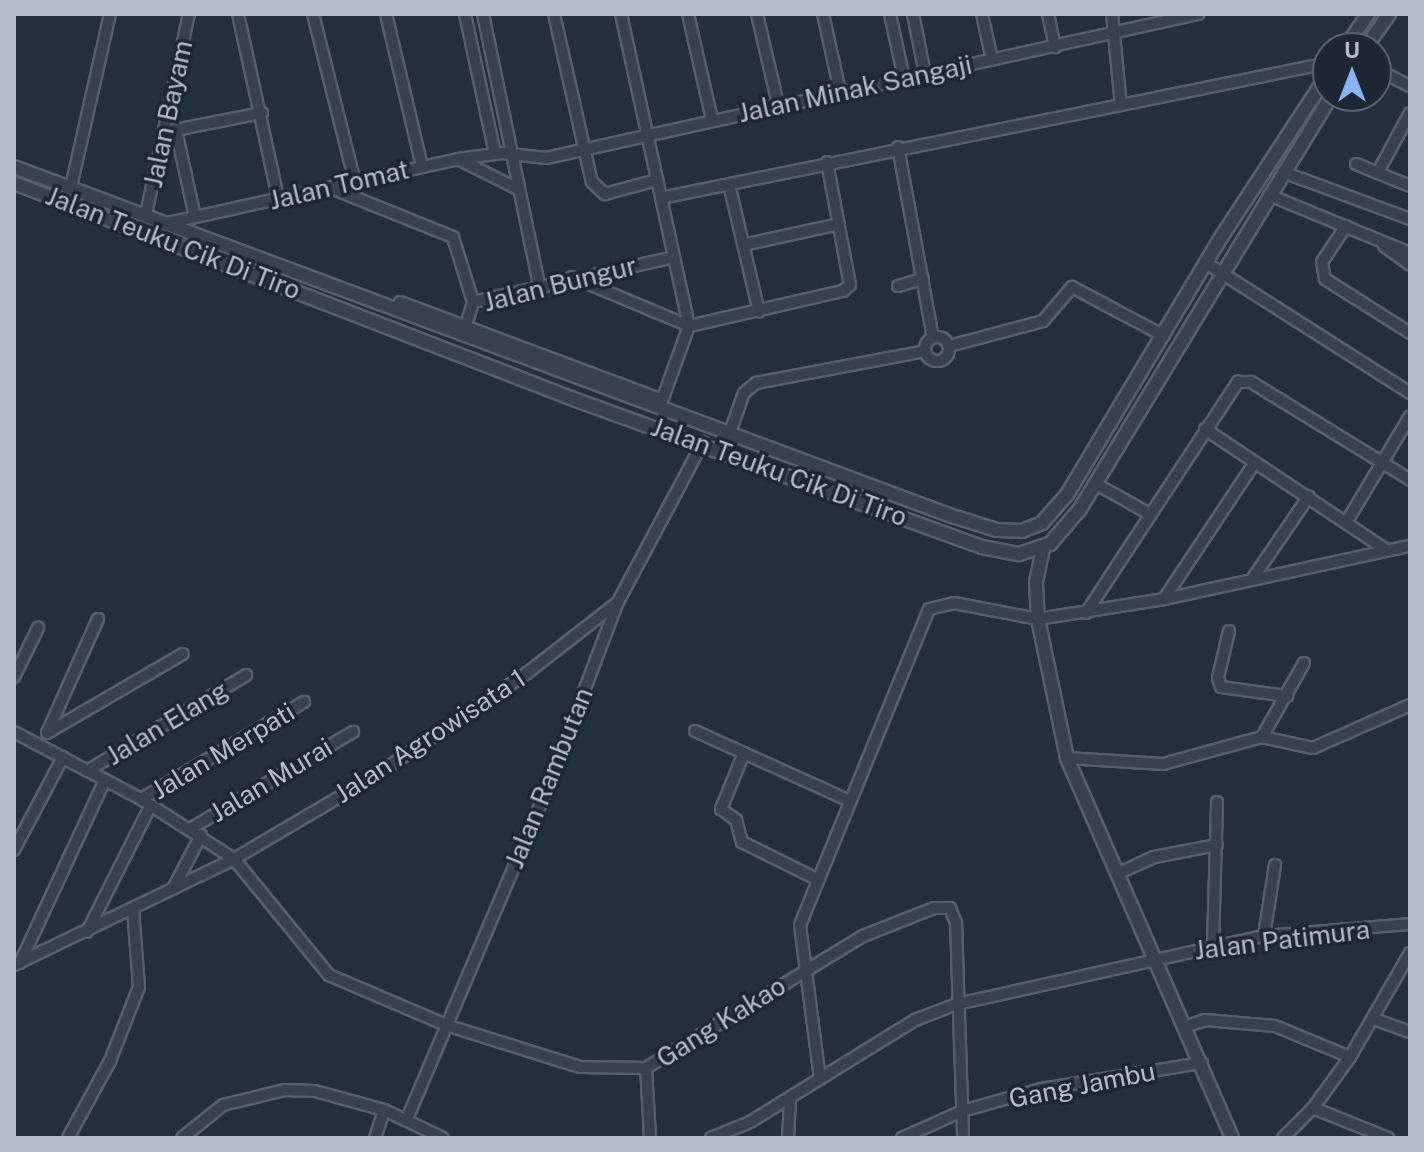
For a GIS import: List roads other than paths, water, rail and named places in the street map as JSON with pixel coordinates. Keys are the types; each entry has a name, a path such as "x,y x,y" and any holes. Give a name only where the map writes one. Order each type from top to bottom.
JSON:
{"street":[{"path":"71,187 110,14"},
{"name":"Jalan Bayam","path":"146,214 171,131 189,14"},
{"path":"238,14 262,113 278,198"},
{"path":"313,14 355,182"},
{"path":"386,14 422,166"},
{"path":"465,14 495,154"},
{"path":"483,14 539,284"},
{"path":"554,14 583,149 597,191 614,193 657,180"},
{"path":"621,14 689,326 661,403"},
{"path":"688,14 712,120"},
{"path":"757,14 778,104"},
{"path":"823,14 840,91"},
{"path":"890,14 904,78"},
{"path":"913,14 925,74"},
{"path":"982,14 992,60"},
{"path":"1048,14 1055,47"},
{"path":"1112,14 1121,105"},
{"name":"Jalan Minak Sangaji","path":"512,154 537,159 1198,14"},
{"path":"1356,32 1368,14"},
{"path":"1376,32 1389,14"},
{"path":"661,198 898,147 1312,66"},
{"path":"1392,77 1410,86"},
{"name":"Jalan Teuku Cik Di Tiro","path":"14,167 464,329 838,473 985,526 1022,531 1042,523 1068,493 1206,263 1312,99"},
{"path":"1232,1138 1187,1026 1067,758 1038,619 1036,582 1043,549 1066,530 1096,484 1321,112"},
{"path":"195,217 171,131 262,113"},
{"path":"1378,172 1410,113"},
{"path":"730,432 744,393 756,383 925,351 933,337 898,147"},
{"name":"Jalan Tomat","path":"168,223 422,166 512,154"},
{"path":"458,159 518,189"},
{"path":"572,277 689,326 848,289 827,162"},
{"path":"1356,164 1410,186"},
{"path":"1283,172 1410,219"},
{"name":"Jalan Teuku Cik Di Tiro","path":"14,183 402,330 519,379 703,442 982,547 1019,554 1043,549"},
{"path":"729,184 759,312"},
{"path":"329,187 453,237 473,302"},
{"path":"1269,195 1410,253"},
{"path":"743,245 839,224"},
{"path":"1346,226 1322,262 1325,279 1410,333"},
{"path":"194,253 201,235"},
{"path":"1373,238 1410,265"},
{"name":"Jalan Bungur","path":"464,329 473,302 539,284 674,257"},
{"path":"1206,263 1410,393"},
{"path":"898,286 923,279"},
{"path":"925,351 932,360 942,359 949,346 1043,321 1072,287 1164,336"},
{"path":"402,330 404,309"},
{"path":"933,337 942,338 949,346"},
{"path":"1086,613 1232,387 1251,382 1410,480"},
{"path":"1123,402 1140,411"},
{"path":"1347,521 1410,416"},
{"path":"1205,429 1385,549"},
{"name":"Jalan Rambutan","path":"407,1119 543,799 618,602 703,442"},
{"path":"786,474 799,468 793,456"},
{"path":"1164,599 1255,462"},
{"path":"832,491 825,479 838,473"},
{"path":"1096,484 1150,514"},
{"path":"1253,578 1309,496"},
{"path":"820,1079 808,968 797,938 817,879 929,609 954,603 1038,619 1086,613 1410,546"},
{"path":"1019,554 1036,582"},
{"name":"Jalan Agrowisata 1","path":"17,964 234,859 370,779 527,673 618,602"},
{"path":"38,744 47,733 98,619"},
{"path":"14,677 38,628"},
{"path":"1229,631 1218,678 1221,687 1287,696"},
{"path":"47,733 183,654"},
{"path":"1262,737 1304,663"},
{"name":"Jalan Elang","path":"87,771 246,675"},
{"name":"Jalan Merpati","path":"141,799 304,702"},
{"path":"1067,758 1163,764 1262,737 1297,747 1327,746 1410,705"},
{"path":"695,731 850,801"},
{"name":"Jalan Murai","path":"190,829 353,732"},
{"name":"Gang Kakao","path":"15,734 141,799 234,859 329,975 446,1025 580,1067 646,1068 863,936 934,908 950,908 956,923 957,1004"},
{"path":"744,753 721,809 736,820 742,842 817,879"},
{"path":"14,850 63,757"},
{"path":"17,964 105,780"},
{"path":"1213,946 1217,802"},
{"path":"87,932 151,805"},
{"path":"173,889 201,835"},
{"path":"1117,874 1154,857 1217,845"},
{"path":"1264,936 1275,865"},
{"path":"68,1138 110,1061 139,987 133,909"},
{"name":"Jalan Patimura","path":"711,1138 790,1099 877,1041 957,1004 1264,936 1410,924"},
{"path":"1283,1138 1313,1108 1350,1057 1410,953"},
{"path":"957,1004 963,1138"},
{"path":"1374,1019 1410,1032"},
{"path":"1187,1026 1205,1020 1275,1026 1350,1057"},
{"name":"Gang Jambu","path":"902,1138 962,1111 1041,1089 1202,1063"},
{"path":"646,1068 650,1138"},
{"path":"182,1138 223,1105 285,1090 315,1091 384,1110 443,1138"},
{"path":"788,1138 790,1099"},
{"path":"1313,1108 1388,1138"},
{"path":"375,1138 384,1110"}]}
